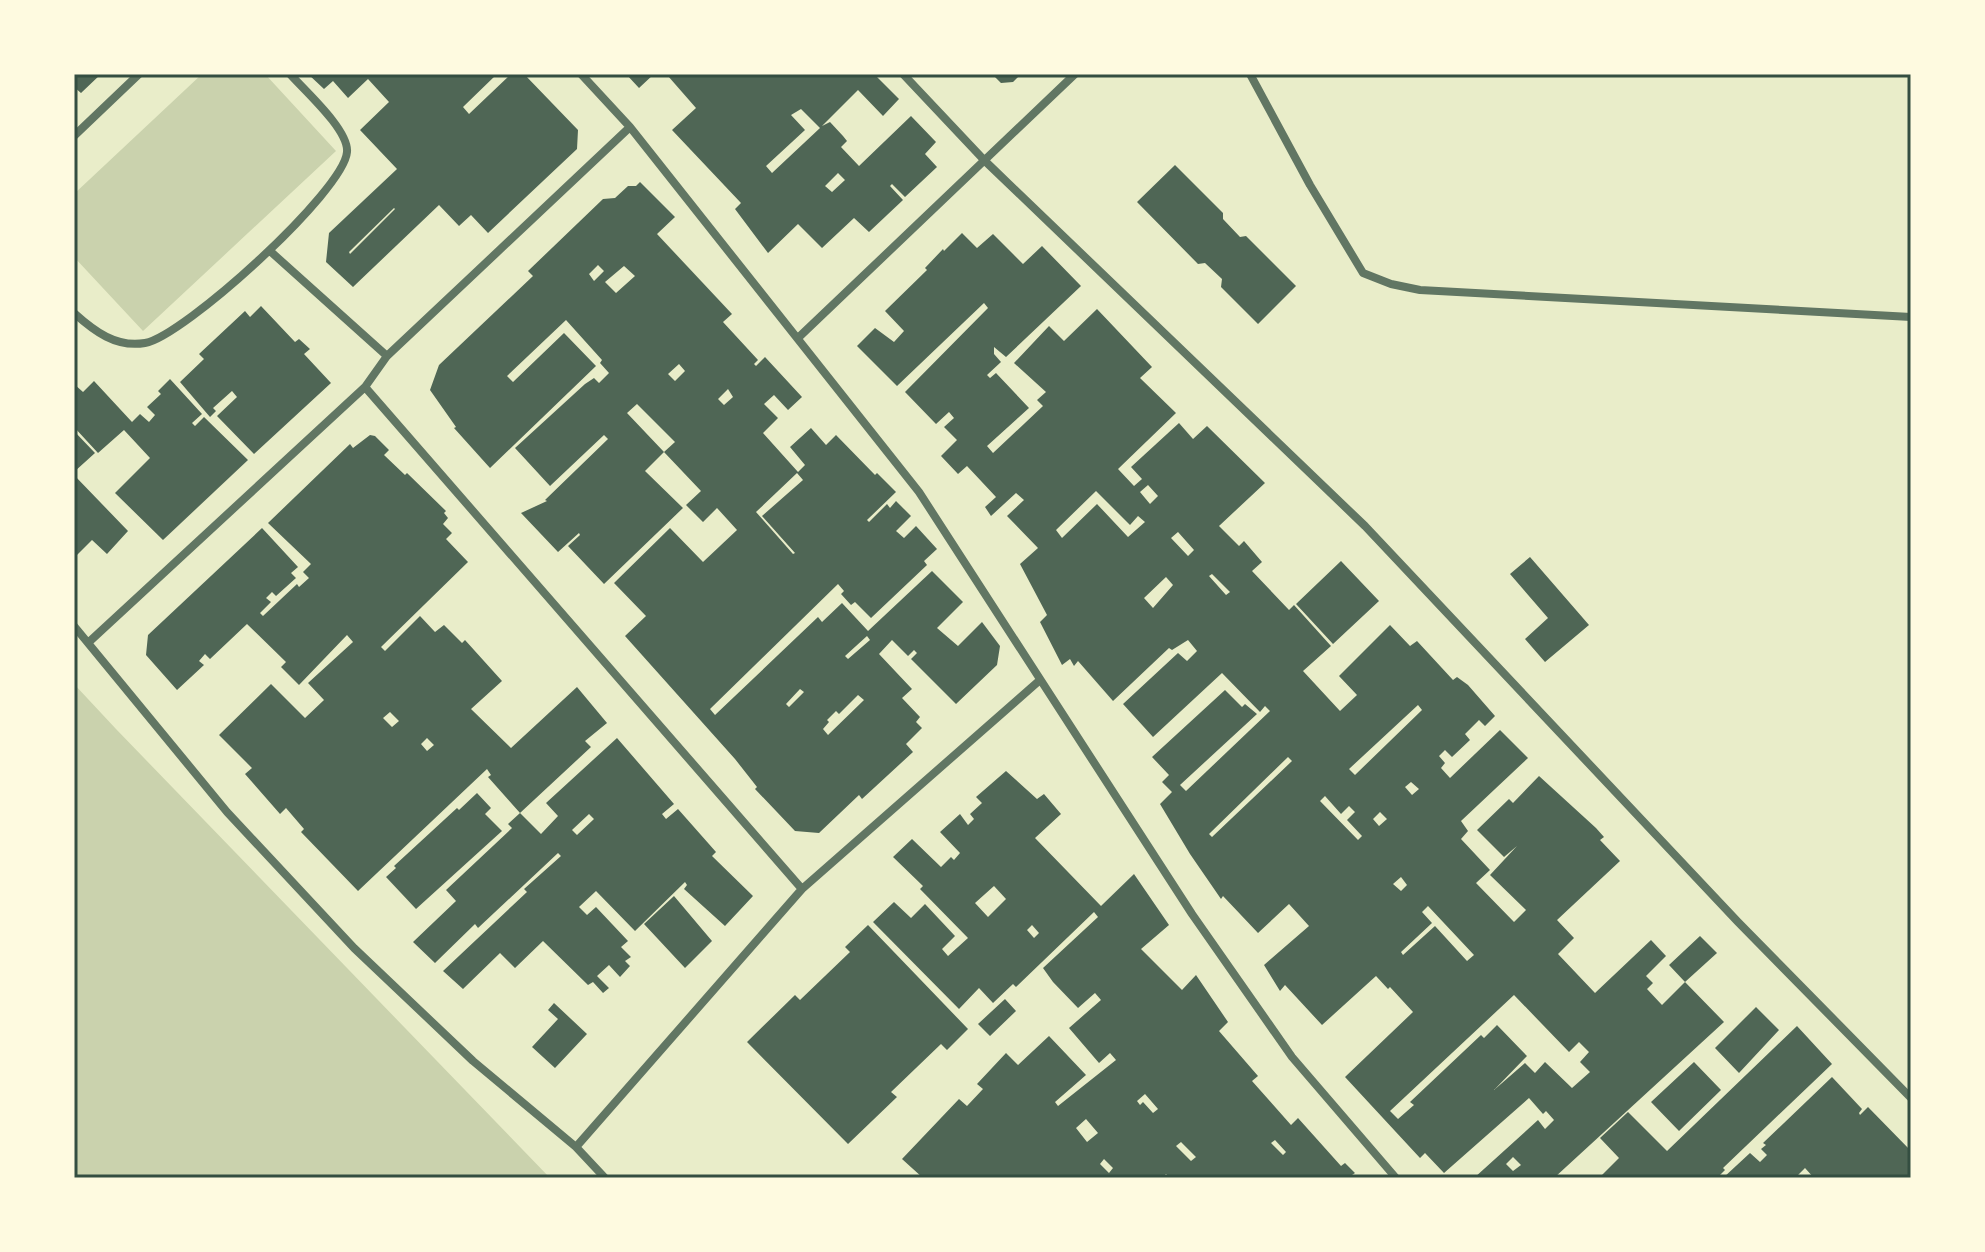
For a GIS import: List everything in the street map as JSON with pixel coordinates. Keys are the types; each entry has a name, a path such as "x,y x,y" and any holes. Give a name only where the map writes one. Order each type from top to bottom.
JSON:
{"street":[{"path":"74,136 139,74"},
{"path":"74,313 107,338 128,344 146,343 170,333 270,251 341,171 348,151 344,137 335,124 290,74"},
{"path":"581,74 630,127 919,492 1192,914 1292,1057 1396,1178"},
{"path":"903,74 985,161 1365,526 1738,922 1911,1098"},
{"path":"798,338 1075,74"},
{"path":"1250,74 1310,185 1363,273 1391,284 1420,290 1911,317"},
{"path":"89,642 365,387 387,356 630,127"},
{"path":"270,251 387,356"},
{"path":"365,387 802,889"},
{"path":"74,626 227,812 354,948 473,1061 576,1147 605,1178"},
{"path":"576,1147 802,889 1040,680"}],"green space":[{"path":"202,74 265,74 336,151 143,331 74,257 74,194"},
{"path":"74,684 116,729 550,1178 74,1178"}],"building":[{"path":"74,74 101,74 81,93 74,87"},
{"path":"308,74 497,74 463,107 469,114 511,74 524,74 578,130 577,149 488,233 471,215 459,226 439,205 353,287 326,262 329,233 397,169 360,130 389,102 368,79 348,98 333,81 324,89","holes":["395,209 350,254 349,252"]},
{"path":"626,74 654,74 639,88"},
{"path":"874,74 899,99 883,116 858,90 822,126 830,122 843,136 847,141 841,147 859,166 911,116 936,142 925,154 937,167 905,197 892,184 890,186 903,200 869,232 854,218 822,248 798,224 768,253 735,209 741,203 672,130 696,108 668,76","holes":["801,109 820,128 772,173 766,166 805,130 791,115","838,173 845,180 832,192 825,186"]},
{"path":"992,74 1021,74 1013,82 1001,83"},
{"path":"1175,165 1223,213 1223,219 1240,237 1246,236 1296,286 1258,324 1221,287 1222,279 1205,263 1198,264 1137,202"},
{"path":"640,182 675,217 657,234 732,314 723,322 758,360 754,364 756,366 765,357 802,397 788,410 774,395 764,404 778,418 763,433 798,472 805,465 790,447 811,428 826,445 836,435 896,492 867,520 869,522 887,504 890,508 896,501 911,516 896,531 904,538 916,526 937,549 924,561 927,565 871,618 855,602 851,605 841,594 844,591 838,584 710,709 715,715 818,617 822,622 842,603 868,631 932,571 963,602 937,628 958,646 982,622 1000,646 997,665 956,704 911,659 917,653 914,650 908,656 892,640 879,654 912,689 902,698 920,717 916,722 922,728 906,744 913,752 862,799 859,795 819,833 795,831 755,789 757,787 735,759 625,636 646,616 614,583 670,528 703,562 737,530 717,508 703,522 686,505 701,491 664,452 645,471 683,508 604,584 568,546 579,533 558,552 521,513 547,501 608,439 604,435 550,486 515,448 585,384 594,378 599,383 609,373 600,363 602,360 566,320 507,376 513,382 564,333 596,366 490,468 454,428 430,390 439,365 533,276 528,271 603,199 615,198 628,186 636,186","holes":["598,265 604,271 594,281 589,274","624,266 635,276 616,293 605,282","679,364 685,371 675,381 668,374","728,389 733,397 724,405 718,399","637,404 675,442 664,452 627,413","797,473 803,480 762,516 793,554 756,512","867,636 870,640 848,659 845,656","800,689 804,692 789,707 786,704","858,695 864,700 828,735 823,729 836,711 839,714"]},
{"path":"962,233 977,248 993,234 1023,264 1042,246 1081,286 1006,357 994,347 994,354 1001,362 987,375 990,378 996,373 1029,408 987,446 993,453 1043,406 1037,400 1046,392 1014,363 1049,326 1064,341 1097,309 1152,367 1140,378 1176,413 1118,469 1134,486 1142,479 1131,467 1179,423 1193,439 1207,426 1265,483 1219,526 1239,546 1244,541 1262,562 1252,571 1289,610 1294,605 1331,646 1303,671 1340,711 1357,695 1339,676 1390,625 1410,646 1417,641 1453,680 1457,677 1468,685 1495,716 1485,726 1479,720 1465,734 1470,740 1452,757 1445,750 1439,756 1445,763 1441,768 1450,778 1500,730 1528,758 1461,821 1468,831 1461,839 1490,870 1476,883 1514,922 1526,910 1490,875 1517,846 1504,857 1477,830 1509,799 1513,803 1539,776 1596,828 1604,837 1600,840 1620,861 1557,920 1574,938 1558,954 1595,993 1651,940 1666,956 1646,976 1653,983 1647,989 1662,1005 1685,982 1724,1022 1554,1178 1474,1178 1538,1120 1545,1129 1554,1120 1546,1111 1543,1114 1529,1098 1444,1173 1425,1153 1420,1158 1345,1077 1413,1012 1376,976 1322,1025 1285,985 1280,991 1264,965 1309,926 1289,904 1258,933 1223,896 1221,899 1190,854 1160,804 1172,792 1162,782 1169,775 1152,757 1225,690 1242,707 1245,704 1257,714 1180,785 1186,791 1270,711 1265,706 1260,712 1222,673 1153,737 1123,704 1178,653 1187,661 1197,651 1188,640 1172,650 1169,648 1113,701 1078,661 1074,666 1070,659 1062,665 1040,622 1047,615 1020,564 1038,548 1007,516 1024,500 1016,493 991,516 985,507 996,497 967,466 958,474 941,456 957,440 944,427 954,418 949,412 936,424 905,392 988,308 984,303 897,386 857,346 875,328 894,342 904,331 885,311","holes":["1148,485 1158,496 1150,504 1140,492","1096,491 1130,525 1138,516 1145,522 1128,537 1097,504 1062,538 1056,530","1178,532 1194,550 1188,556 1171,538","1212,574 1230,592 1226,595 1209,576","1166,577 1173,585 1153,608 1144,598","1418,705 1422,710 1355,775 1349,769","1288,757 1292,761 1212,837 1209,834","1411,782 1419,789 1412,795 1405,787","1325,796 1341,814 1349,806 1355,812 1347,820 1362,836 1358,840 1320,801","1380,812 1387,819 1379,826 1373,819","1401,877 1407,885 1401,891 1393,884","1428,906 1474,955 1467,961 1435,926 1403,955 1401,952 1432,923 1422,912","1514,995 1569,1052 1579,1042 1589,1052 1580,1062 1590,1072 1572,1088 1545,1062 1535,1073 1525,1063 1494,1090 1527,1056 1497,1025 1484,1038 1481,1035 1410,1102 1414,1105 1398,1119 1390,1111","1513,1157 1521,1165 1513,1171 1506,1164"]},
{"path":"261,306 295,342 299,339 310,349 304,354 331,383 254,454 217,416 237,397 232,391 213,408 216,411 210,417 180,382 204,359 199,354 245,311 250,317"},
{"path":"170,379 202,414 192,423 195,426 204,417 248,460 163,540 115,493 150,458 124,430 98,453 74,427 74,384 83,392 94,381 132,422 140,414 149,422 155,415 147,407 161,394 158,391"},
{"path":"74,431 95,453 74,472"},
{"path":"370,435 375,436 389,450 384,455 446,511 444,513 448,518 443,524 452,533 446,539 468,562 381,647 385,651 420,616 435,632 444,625 462,643 465,640 502,681 471,709 511,748 577,687 607,723 585,741 591,747 520,813 488,777 491,775 487,769 358,891 301,832 304,829 286,808 280,814 245,774 252,768 219,735 271,684 305,718 324,700 308,683 353,642 347,635 299,685 281,667 286,662 247,624 210,659 205,654 199,661 204,665 177,690 146,655 148,635 262,528 298,567 291,573 296,578 276,596 272,592 266,598 271,602 260,613 263,616 297,584 299,587 309,578 303,572 311,564 268,523 350,444 353,448","holes":["390,712 399,721 392,727 383,718","427,738 434,745 427,751 421,744"]},
{"path":"74,475 128,531 107,554 92,540 74,558"},
{"path":"1530,557 1589,625 1545,662 1525,639 1548,618 1510,574"},
{"path":"1341,561 1379,601 1333,644 1296,604"},
{"path":"617,738 674,804 662,814 666,819 678,809 716,852 712,856 753,896 725,926 684,889 687,885 685,882 635,931 596,891 579,907 587,915 596,907 628,941 621,947 631,957 625,961 630,966 620,977 609,965 597,976 609,988 603,993 593,982 588,985 543,941 515,968 500,953 463,989 443,971 527,892 524,889 561,856 558,853 478,928 475,924 435,963 413,942 456,901 446,890 512,828 508,824 520,813 541,834 558,816 546,803","holes":["589,814 594,819 577,835 572,830"]},
{"path":"1006,771 1037,799 1044,794 1061,814 1035,838 1101,906 1134,874 1169,925 1141,949 1182,990 1196,975 1228,1022 1219,1031 1258,1076 1252,1081 1291,1125 1298,1118 1341,1166 1345,1163 1355,1173 1352,1175 1355,1178 1170,1178 1166,1174 1166,1178 923,1178 902,1159 959,1099 967,1106 983,1089 977,1084 1006,1053 1018,1065 1049,1036 1086,1075 1055,1102 1058,1106 1116,1060 1110,1053 1099,1063 1069,1028 1101,1000 1095,993 1078,1008 1043,968 1098,917 1094,912 1016,987 1013,984 993,1003 979,988 959,1009 873,922 894,902 911,918 925,904 955,936 942,949 948,956 968,938 893,857 912,839 941,867 951,857 954,860 960,853 940,832 960,814 968,825 974,819 970,814 982,803 976,797","holes":["994,886 1006,899 988,917 975,903","1032,925 1039,933 1034,938 1027,930","1145,1094 1158,1109 1153,1113 1143,1102 1140,1105 1137,1101","1086,1119 1098,1133 1087,1142 1076,1128","1275,1140 1286,1152 1283,1155 1271,1143","1181,1142 1196,1157 1191,1161 1176,1146","1104,1159 1113,1168 1109,1173 1100,1164"]},
{"path":"477,793 491,808 485,814 502,831 416,909 386,877 396,868 394,866"},
{"path":"674,896 712,941 685,968 644,924"},
{"path":"868,925 968,1029 947,1050 941,1044 891,1092 897,1097 848,1144 747,1042 795,995 800,1000 850,952 845,947"},
{"path":"1700,936 1717,953 1685,982 1669,965"},
{"path":"1005,999 1016,1011 990,1036 978,1024"},
{"path":"554,1003 587,1034 555,1068 532,1047 558,1019 548,1010"},
{"path":"1756,1007 1779,1030 1739,1073 1715,1048"},
{"path":"1797,1026 1832,1064 1723,1168 1725,1170 1717,1178 1599,1178 1619,1158 1600,1138 1628,1112 1667,1151"},
{"path":"1694,1062 1721,1090 1679,1131 1651,1102"},
{"path":"1832,1077 1862,1109 1860,1115 1868,1107 1911,1151 1911,1175 1908,1178 1814,1178 1805,1168 1795,1178 1723,1178 1750,1153 1760,1162 1767,1155 1761,1149 1766,1145 1763,1143"}]}
